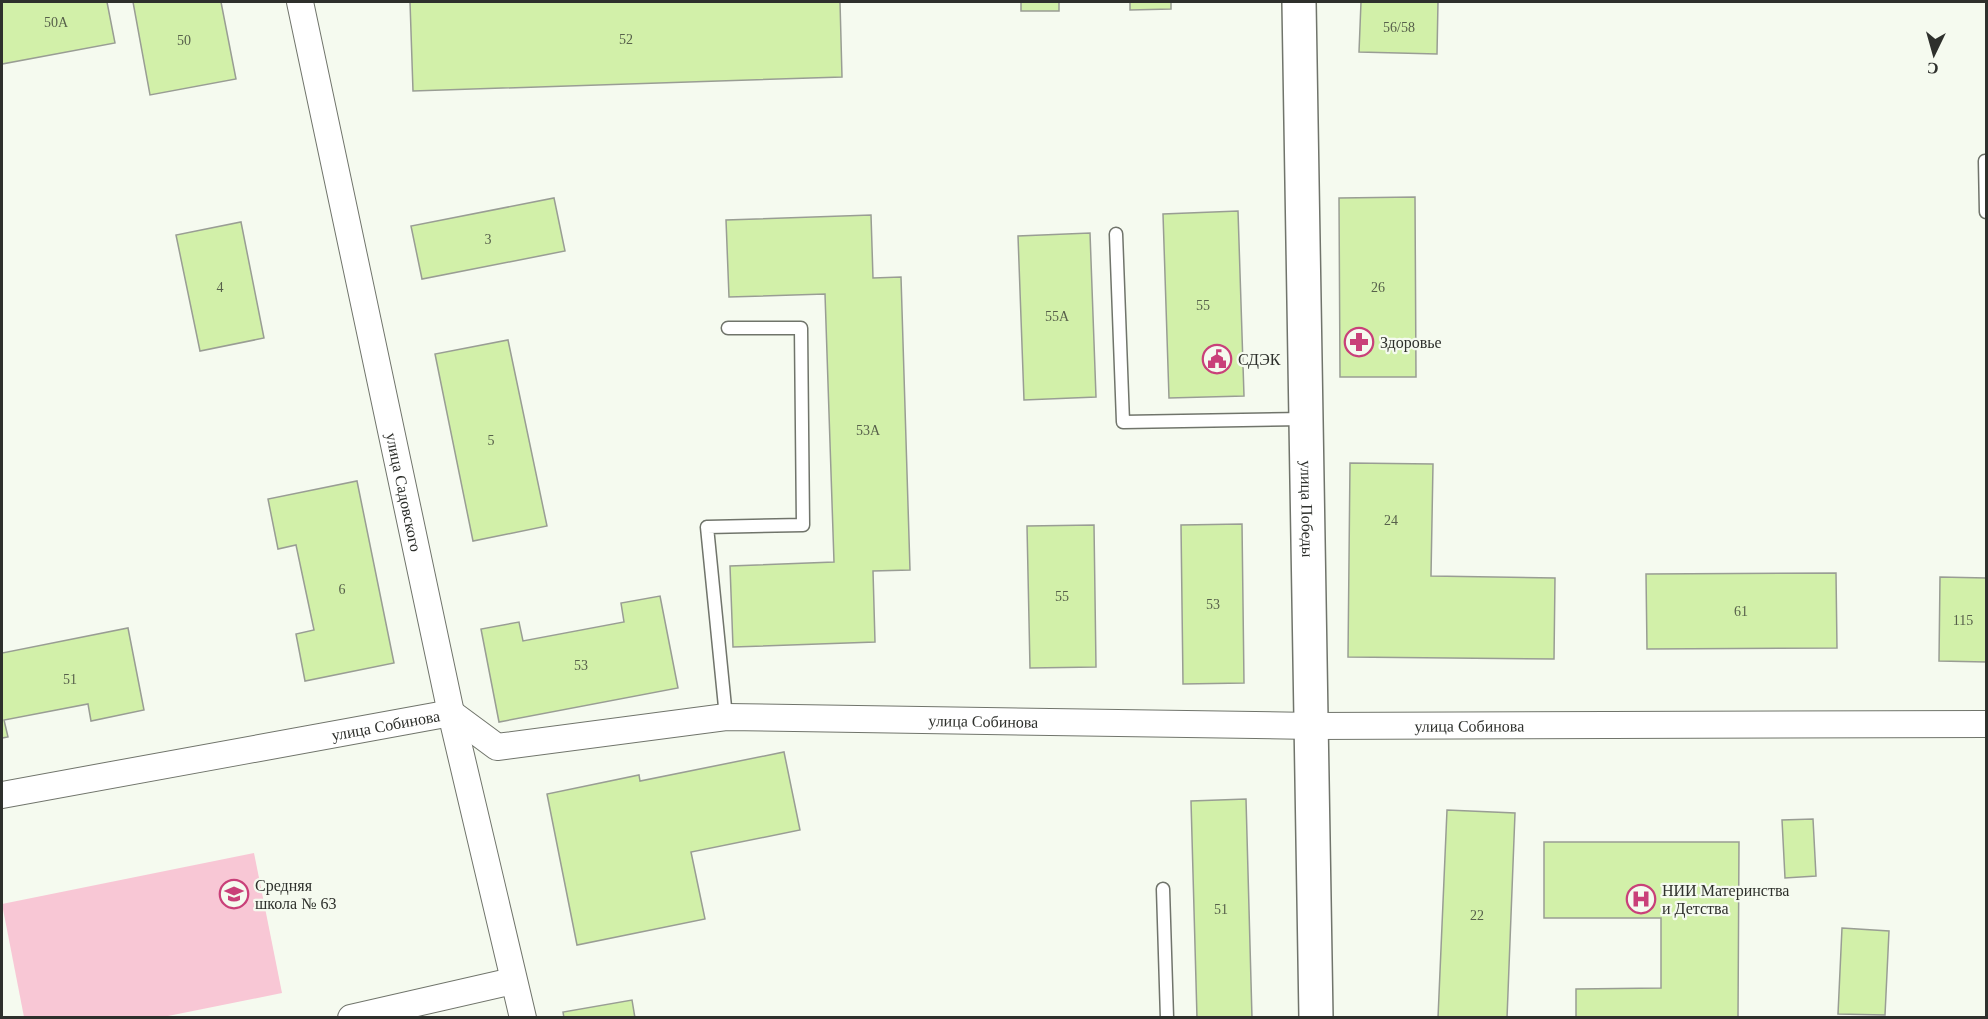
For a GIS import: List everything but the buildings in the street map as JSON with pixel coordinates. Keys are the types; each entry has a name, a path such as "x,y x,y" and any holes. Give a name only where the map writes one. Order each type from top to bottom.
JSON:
{"street":[{"name":"улица Садовского","path":"300,2 451,713 523,1017"},
{"name":"улица Победы","path":"1299,2 1316,1017"},
{"name":"улица Собинова","path":"2,795 451,713 496,747 726,717 1312,726 1986,724"},
{"path":"351,1017 513,981"}],"lane":[{"path":"1985,161 1986,212"},
{"path":"1116,234 1124,422 1307,418"},
{"path":"726,717 707,527 803,525 801,328 728,328"},
{"path":"1163,889 1167,1017"}],"shaded area":[{"path":"254,853 282,993 163,1017 24,1017 2,904"}],"place":[{"name":"Здоровье","path":"1359,342"},
{"name":"СДЭК","path":"1217,359"},
{"name":"Средняя школа № 63","path":"234,894"},
{"name":"НИИ Материнства и Детства","path":"1641,899"}]}
